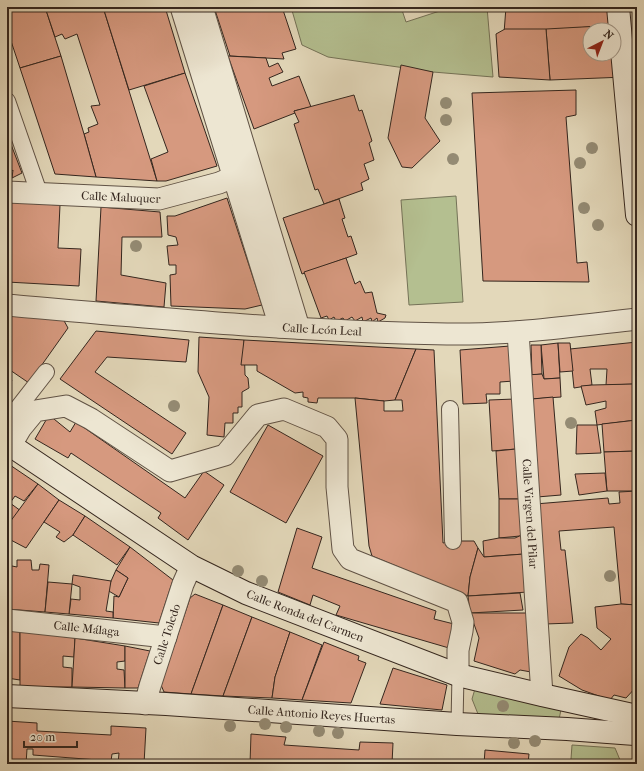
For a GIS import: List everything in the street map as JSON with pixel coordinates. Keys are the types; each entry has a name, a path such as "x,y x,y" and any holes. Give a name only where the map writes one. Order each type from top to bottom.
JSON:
{"main road":[{"path":"618,7 637,215"},
{"name":"Calle Ronda del Carmen","path":"9,444 183,557 247,587 458,674 542,695 636,728"},
{"name":"Calle Antonio Reyes Huertas","path":"7,696 457,724 568,729 636,728"}],"street":[{"path":"180,7 233,178 289,327"},
{"path":"202,7 251,169 289,327"},
{"path":"7,101 39,193"},
{"name":"Calle Maluquer","path":"7,192 159,199 219,184 251,169"},
{"name":"Calle León Leal","path":"7,306 289,327 448,334 518,332 637,320"},
{"name":"Calle Virgen del Pilar","path":"518,332 542,695"},
{"path":"7,422 46,372"},
{"path":"9,444 35,412 66,406 91,419 170,471 225,455 258,414 284,409 326,427 337,439 337,487 343,548 350,559 457,602 463,622 458,650 458,674"},
{"path":"450,409 453,541"},
{"name":"Calle Toledo","path":"145,704 183,584 183,557"},
{"name":"Calle Málaga","path":"7,620 166,637"}],"lane":[{"path":"457,724 458,674"}],"green space":[{"path":"291,7 401,7 406,22 452,7 487,7 493,77 433,72 328,57 302,45"},
{"path":"632,7 637,7 637,66"},
{"path":"456,196 463,302 409,305 401,200"},
{"path":"477,682 562,704 558,725 478,714 472,699"},
{"path":"572,745 615,748 620,760 614,764 572,764"}],"building":[{"path":"7,7 45,7 61,56 20,68 7,29"},
{"path":"45,7 103,7 157,181 96,177 84,134 89,132 88,128 98,124 91,106 100,105 77,34 65,39 62,34 55,37"},
{"path":"103,7 165,7 185,73 129,90"},
{"path":"214,7 282,7 296,49 282,53 284,59 230,56"},
{"path":"506,7 616,7 618,22 582,22 582,28 504,33"},
{"path":"582,27 582,62 622,62 622,55 625,77 550,80 546,29"},
{"path":"505,29 546,29 550,80 499,77 496,34"},
{"path":"61,56 96,177 55,174 20,68"},
{"path":"228,56 266,58 269,67 278,63 283,72 269,78 272,86 299,76 311,107 294,111 295,113 254,129"},
{"path":"401,65 433,72 425,118 440,141 412,168 402,167 388,138"},
{"path":"185,73 217,166 166,181 157,181 151,159 168,152 144,86"},
{"path":"576,90 576,115 566,117 577,263 587,262 589,282 483,281 472,93"},
{"path":"354,95 359,111 362,110 372,141 369,143 374,160 364,164 369,179 361,183 363,190 324,204 318,189 315,190 294,124 299,122 294,111"},
{"path":"7,134 22,173 12,178 13,170 7,175"},
{"path":"227,198 262,305 245,309 171,306 170,275 176,274 176,265 169,265 167,246 178,245 176,237 168,235 167,216 175,216"},
{"path":"339,199 345,218 342,219 348,237 351,236 357,254 302,274 283,218"},
{"path":"7,202 60,205 58,248 81,249 79,286 7,282"},
{"path":"101,207 160,212 162,237 122,237 121,275 166,283 164,307 96,301"},
{"path":"346,258 355,284 360,281 365,293 372,292 377,313 386,315 385,318 378,322 377,318 372,322 371,318 363,322 362,317 355,321 352,317 345,321 343,318 336,321 334,317 329,320 327,316 321,318 304,272"},
{"path":"7,313 62,317 68,328 29,383 7,368 7,351 9,348 7,347"},
{"path":"96,331 189,340 186,362 107,357 95,372 186,433 172,454 60,379"},
{"path":"199,337 244,340 245,375 248,378 249,388 242,392 242,407 238,407 238,413 233,413 233,423 225,423 224,437 207,435 209,397 198,372"},
{"path":"244,340 416,349 395,400 384,401 355,398 318,398 317,403 308,402 308,398 303,397 303,392 295,393 257,371 257,365 241,365"},
{"path":"637,342 637,384 606,385 607,369 590,369 592,385 574,388 570,349"},
{"path":"558,343 560,378 544,379 541,345"},
{"path":"558,343 570,343 573,371 560,372"},
{"path":"531,345 541,345 542,374 532,375"},
{"path":"510,346 514,381 500,382 500,394 486,394 487,403 463,404 460,350"},
{"path":"416,349 434,350 443,543 453,541 474,541 478,548 470,577 468,596 372,556 369,546 355,398 384,401 384,411 403,411 402,400 395,400"},
{"path":"542,374 544,379 560,378 561,397 532,399 526,375"},
{"path":"7,377 12,380 7,388"},
{"path":"633,384 636,420 597,425 595,411 606,408 606,401 586,405 581,386"},
{"path":"553,397 561,495 537,497 532,399"},
{"path":"515,399 516,449 492,451 489,400"},
{"path":"49,415 70,432 76,422 185,498 204,471 224,485 188,540 158,518 161,513 71,453 68,458 35,439"},
{"path":"637,420 637,451 604,452 602,424"},
{"path":"268,425 323,456 286,523 230,492"},
{"path":"577,425 597,425 601,453 576,454"},
{"path":"516,449 521,499 499,499 496,451"},
{"path":"637,451 637,491 607,491 604,452"},
{"path":"7,463 38,484 24,501 15,496 10,503 21,511 7,527"},
{"path":"605,473 607,491 579,495 575,474"},
{"path":"38,484 59,500 26,548 7,538 7,526"},
{"path":"637,491 637,605 621,604 614,527 559,531 561,550 565,550 573,623 545,624 535,504 608,498 609,504 620,503 619,492"},
{"path":"499,499 521,499 524,538 520,536 499,538"},
{"path":"59,500 85,516 73,535 64,542 56,537 60,532 44,522"},
{"path":"85,516 130,547 117,565 73,535"},
{"path":"297,528 322,537 312,568 436,611 434,619 458,625 449,648 336,615 340,606 313,595 310,605 278,592"},
{"path":"524,534 524,554 484,557 483,541 499,538 515,538"},
{"path":"130,547 173,580 159,623 113,618 114,596 119,597 128,578 116,570"},
{"path":"478,548 484,557 524,554 528,592 468,596 470,577"},
{"path":"17,560 31,560 32,570 39,570 40,564 49,565 45,612 7,609 7,565 17,567"},
{"path":"116,570 128,578 119,597 107,590"},
{"path":"73,575 111,581 106,611 113,612 113,618 69,614 71,599 80,600 80,587 72,584"},
{"path":"48,582 72,584 69,614 45,612"},
{"path":"520,593 523,610 470,613 468,596"},
{"path":"195,594 223,605 191,694 164,692 161,685 190,598"},
{"path":"621,604 637,605 637,686 626,698 614,695 610,700 582,690 559,676 569,647 581,634 588,638 601,650 611,639 597,628 595,607"},
{"path":"223,605 252,617 223,696 191,694"},
{"path":"470,613 527,613 531,672 520,670 515,674 474,661 479,638"},
{"path":"252,617 290,632 275,677 272,698 223,696"},
{"path":"7,631 20,631 20,680 7,678"},
{"path":"20,631 75,638 74,657 63,656 63,667 72,668 72,687 20,687"},
{"path":"290,632 322,645 302,700 272,698 275,677"},
{"path":"75,638 125,646 125,661 117,662 117,669 124,670 125,688 72,687"},
{"path":"324,642 359,656 358,660 366,663 351,703 302,700"},
{"path":"125,646 150,651 138,688 125,688"},
{"path":"393,668 447,685 442,710 380,704"},
{"path":"7,721 37,723 37,731 111,735 111,726 146,728 144,764 118,764 119,753 112,754 111,761 33,755 33,749 27,749 26,764 7,764"},
{"path":"251,734 286,737 284,745 359,750 360,742 393,743 392,764 283,764 274,762 274,764 250,764"},
{"path":"485,750 529,754 528,764 484,764"}]}
